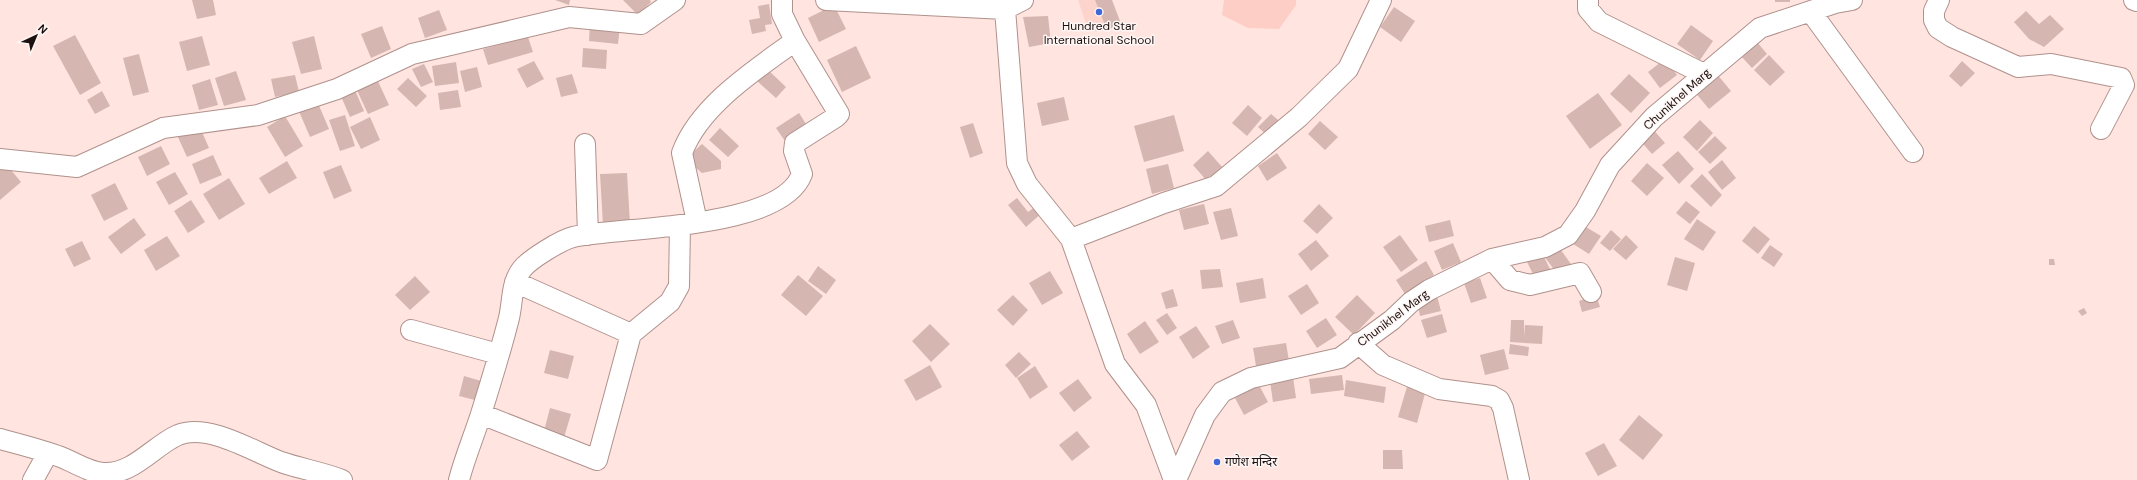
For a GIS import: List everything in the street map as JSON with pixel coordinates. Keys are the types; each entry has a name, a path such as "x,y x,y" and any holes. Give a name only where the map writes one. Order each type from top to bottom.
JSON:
{"street":[{"path":"0,159 77,166 163,128 258,115 337,89 412,54 569,17 641,24 675,0"},
{"path":"460,480 481,414 509,316 515,282 523,268 541,254 572,238 689,224 760,208 785,195 797,184 802,174 794,151 795,143 839,114 795,41 782,14 782,0"},
{"path":"826,0 1005,9 1023,0"},
{"path":"1071,239 1164,203 1216,186 1299,117 1348,69 1381,0"},
{"path":"1588,0 1588,9 1599,22 1704,74"},
{"name":"Chunikhel Marg","path":"1175,480 1205,414 1222,392 1251,378 1340,358 1358,343 1392,320 1411,302 1429,290 1492,259 1545,247 1568,235 1585,211 1610,165 1654,116 1704,74 1760,28 1835,3 1852,0"},
{"path":"1939,0 1934,11 1934,20 1938,28 1952,37 2018,67 2051,64 2121,78 2124,85 2101,129"},
{"path":"1005,9 1017,163 1027,184 1071,239 1115,364 1146,405 1175,480"},
{"path":"1811,12 1913,152"},
{"path":"481,414 597,460 631,334 670,302 676,295 679,286 689,224 682,153 686,143 712,107 760,65 795,41"},
{"path":"585,144 588,236"},
{"path":"1492,259 1510,280 1530,284 1580,273 1591,292"},
{"path":"515,282 631,334"},
{"path":"411,330 498,354"},
{"path":"1358,343 1383,365 1439,389 1492,396 1499,400 1503,408 1519,480"},
{"path":"0,439 48,453 90,470 104,473 128,468 177,436 192,432 207,433 281,462 342,480"},
{"path":"33,480 48,453"}],"shaded area":[{"name":"Hundred Star International School","path":"1078,0 1112,0 1121,24 1107,30 1089,32"},
{"path":"1224,0 1296,0 1296,5 1279,29 1248,28 1222,15"}],"building":[{"path":"192,0 213,0 216,15 197,19"},
{"path":"555,0 570,0 569,5"},
{"path":"623,0 650,0 651,2 638,15"},
{"path":"1095,0 1112,0 1121,24 1107,30"},
{"path":"1775,0 1790,0 1790,2 1775,2"},
{"path":"769,4 772,24 765,25 766,31 752,34 749,20 760,18 758,6"},
{"path":"834,5 846,29 819,42 808,18"},
{"path":"1394,7 1415,21 1401,42 1380,27"},
{"path":"439,10 447,30 425,38 418,18"},
{"path":"2026,11 2039,24 2050,15 2064,29 2044,47 2029,39 2014,22"},
{"path":"1048,16 1051,43 1029,47 1023,17"},
{"path":"590,22 620,25 618,44 589,41"},
{"path":"1691,25 1713,41 1700,60 1677,44"},
{"path":"382,26 391,49 371,58 361,34"},
{"path":"75,35 101,83 80,95 53,46"},
{"path":"202,36 210,65 187,71 179,42"},
{"path":"314,36 322,69 301,74 292,42"},
{"path":"528,37 533,52 488,65 483,49"},
{"path":"1757,42 1767,54 1752,68 1741,56"},
{"path":"856,46 871,78 842,92 827,60"},
{"path":"583,48 607,50 606,69 582,67"},
{"path":"139,54 149,92 133,96 123,58"},
{"path":"1769,55 1785,72 1770,86 1754,70"},
{"path":"1665,59 1677,75 1660,88 1648,72"},
{"path":"534,61 544,79 527,88 517,69"},
{"path":"1962,61 1975,73 1961,87 1949,76"},
{"path":"456,62 459,83 435,86 432,66"},
{"path":"424,64 433,82 421,87 412,69"},
{"path":"477,67 482,87 465,92 460,71"},
{"path":"767,69 786,87 776,98 757,81"},
{"path":"236,71 246,100 224,106 215,78"},
{"path":"1716,73 1731,91 1709,109 1694,91"},
{"path":"572,74 578,93 561,97 556,78"},
{"path":"1629,74 1650,93 1631,113 1610,94"},
{"path":"295,75 299,92 275,97 271,79"},
{"path":"376,77 389,105 368,114 355,86"},
{"path":"408,78 427,96 416,107 397,89"},
{"path":"210,79 218,105 199,110 192,85"},
{"path":"354,88 364,111 350,117 340,94"},
{"path":"458,90 461,107 440,110 438,93"},
{"path":"102,91 110,106 95,114 87,100"},
{"path":"1598,93 1622,125 1590,149 1566,116"},
{"path":"1064,97 1069,120 1042,126 1037,103"},
{"path":"317,101 329,129 310,137 298,109"},
{"path":"1248,105 1262,118 1247,136 1232,123"},
{"path":"799,113 806,124 795,131 798,136 787,144 776,128"},
{"path":"1271,114 1283,124 1270,138 1258,127"},
{"path":"345,115 355,146 340,151 329,120"},
{"path":"1174,115 1184,151 1144,162 1134,126"},
{"path":"285,116 303,146 285,157 267,127"},
{"path":"370,117 380,140 361,149 350,127"},
{"path":"1700,120 1713,133 1697,151 1683,137"},
{"path":"1320,121 1338,137 1325,150 1308,134"},
{"path":"973,123 983,153 970,158 960,127"},
{"path":"199,125 209,148 187,157 177,135"},
{"path":"1651,127 1665,143 1652,154 1638,138"},
{"path":"720,128 739,146 728,157 709,140"},
{"path":"1715,136 1727,148 1710,164 1698,152"},
{"path":"702,144 721,161 721,169 702,173 695,167 692,153"},
{"path":"161,146 170,164 147,176 138,157"},
{"path":"1208,151 1223,168 1207,181 1193,165"},
{"path":"1678,151 1694,169 1679,184 1662,165"},
{"path":"1277,153 1287,168 1267,181 1258,166"},
{"path":"213,155 222,175 200,184 192,164"},
{"path":"1722,160 1736,178 1722,190 1708,172"},
{"path":"287,161 297,178 269,194 259,178"},
{"path":"1647,163 1664,178 1647,196 1631,181"},
{"path":"6,164 21,182 0,200 0,169"},
{"path":"1168,164 1174,188 1152,194 1146,169"},
{"path":"341,165 352,191 334,199 323,172"},
{"path":"175,172 188,194 169,205 156,182"},
{"path":"627,173 630,224 603,225 600,174"},
{"path":"1702,174 1722,195 1711,207 1690,186"},
{"path":"229,178 245,204 219,220 203,194"},
{"path":"115,183 128,209 104,221 91,195"},
{"path":"1017,198 1028,212 1036,206 1043,212 1026,227 1008,205"},
{"path":"191,200 205,222 188,233 174,211"},
{"path":"1686,201 1700,212 1690,224 1676,213"},
{"path":"1204,204 1209,224 1184,230 1179,210"},
{"path":"1319,204 1333,218 1317,234 1303,221"},
{"path":"1231,208 1238,236 1221,240 1213,212"},
{"path":"134,218 146,235 121,254 108,237"},
{"path":"1697,219 1716,232 1703,251 1684,239"},
{"path":"1450,220 1454,236 1429,242 1425,226"},
{"path":"1581,224 1601,236 1589,254 1570,242"},
{"path":"1754,226 1770,239 1758,254 1742,241"},
{"path":"1611,230 1621,239 1610,251 1600,243"},
{"path":"1400,235 1418,260 1401,272 1383,247"},
{"path":"1626,235 1638,247 1626,260 1613,249"},
{"path":"167,236 180,256 156,271 144,250"},
{"path":"1316,240 1329,256 1311,271 1298,254"},
{"path":"82,241 91,259 74,267 65,249"},
{"path":"1453,243 1461,262 1442,270 1434,251"},
{"path":"1770,245 1783,254 1774,267 1761,258"},
{"path":"1558,246 1571,264 1558,275 1544,256"},
{"path":"1541,251 1551,271 1535,278 1525,258"},
{"path":"1675,257 1695,263 1687,291 1667,285"},
{"path":"2049,259 2054,259 2055,265 2049,265"},
{"path":"1426,261 1434,275 1405,294 1396,280"},
{"path":"818,266 836,280 826,294 808,281"},
{"path":"1220,269 1223,287 1202,289 1200,270"},
{"path":"1050,271 1063,293 1042,305 1029,283"},
{"path":"798,275 823,296 806,316 781,295"},
{"path":"415,276 430,292 410,310 395,295"},
{"path":"1263,278 1266,298 1240,303 1236,283"},
{"path":"1480,278 1487,298 1471,303 1464,283"},
{"path":"1307,284 1319,303 1301,315 1288,296"},
{"path":"1173,289 1178,306 1166,309 1161,293"},
{"path":"1013,295 1028,310 1013,326 997,310"},
{"path":"1357,295 1375,313 1354,335 1335,317"},
{"path":"1596,295 1600,307 1582,312 1579,301"},
{"path":"1437,296 1441,311 1420,316 1417,301"},
{"path":"2084,308 2087,313 2082,316 2078,311"},
{"path":"1167,313 1177,328 1167,335 1156,320"},
{"path":"1442,314 1447,332 1427,338 1421,320"},
{"path":"1326,318 1337,335 1317,348 1306,331"},
{"path":"1233,320 1240,338 1222,344 1215,326"},
{"path":"1511,320 1524,320 1524,337 1525,325 1543,326 1542,344 1510,342"},
{"path":"1145,321 1159,342 1140,354 1127,334"},
{"path":"930,324 950,344 931,362 912,341"},
{"path":"1196,326 1210,347 1193,359 1179,337"},
{"path":"1286,343 1289,361 1256,366 1253,348"},
{"path":"1510,344 1529,347 1528,356 1509,354"},
{"path":"1504,349 1509,369 1485,375 1480,355"},
{"path":"550,350 574,356 568,379 544,373"},
{"path":"1019,352 1031,364 1016,378 1005,365"},
{"path":"930,365 942,387 916,401 904,380"},
{"path":"1035,366 1048,387 1030,399 1017,378"},
{"path":"1342,375 1344,390 1311,394 1309,379"},
{"path":"464,376 488,383 483,402 459,396"},
{"path":"1293,377 1296,398 1273,402 1270,381"},
{"path":"1078,379 1092,398 1074,412 1059,393"},
{"path":"1346,380 1386,387 1384,403 1344,396"},
{"path":"1409,380 1427,386 1417,423 1398,417"},
{"path":"1259,385 1268,402 1244,415 1235,398"},
{"path":"550,408 571,414 563,441 543,435"},
{"path":"1639,415 1663,435 1643,460 1619,440"},
{"path":"1077,431 1090,447 1072,461 1059,445"},
{"path":"1604,443 1617,466 1598,476 1585,453"},
{"path":"1383,450 1402,450 1403,469 1383,469"}],"place":[{"name":"Hundred Star International School","path":"1099,12"},
{"name":"गणेश मन्दिर","path":"1217,462"}]}
